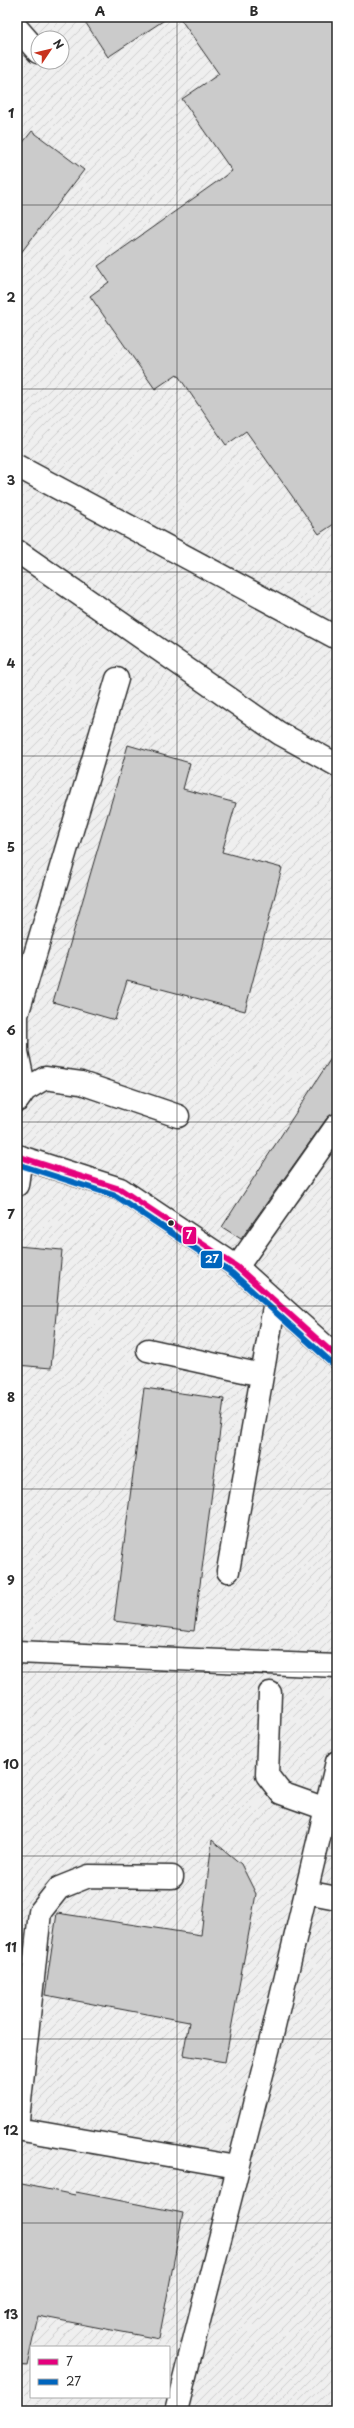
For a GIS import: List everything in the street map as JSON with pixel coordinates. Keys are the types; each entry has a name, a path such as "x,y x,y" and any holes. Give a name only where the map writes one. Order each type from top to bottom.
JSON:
{"street":[{"path":"17,28 30,43"},
{"path":"17,466 337,638"},
{"path":"17,550 279,732 337,764"},
{"path":"21,1096 17,1052 17,1014 117,679"},
{"path":"21,1096 45,1078 81,1083 178,1116"},
{"path":"237,1268 337,1125"},
{"path":"17,1185 19,1156 120,1189 237,1268 337,1357"},
{"path":"228,1571 275,1301"},
{"path":"148,1350 262,1375"},
{"path":"17,1652 337,1666"},
{"path":"270,1693 267,1775 281,1793 326,1809"},
{"path":"176,2411 237,2167 273,2031 337,1762"},
{"path":"172,1877 89,1876 59,1888 40,1912 17,2129 237,2167"},
{"path":"306,1892 337,1898"}],"shaded area":[{"path":"17,17 337,17 337,2411 17,2411"}],"building":[{"path":"82,17 169,17 108,57"},
{"path":"179,17 337,17 337,522 319,534 246,431 226,445 177,374 155,389 90,296 109,282 98,266 232,171 182,99 219,74"},
{"path":"32,131 84,170 17,258 17,150"},
{"path":"128,745 190,763 183,789 236,803 222,852 282,868 245,1011 127,980 115,1020 53,1002"},
{"path":"337,1049 337,1113 327,1118 241,1239 222,1227"},
{"path":"17,1246 62,1250 51,1368 17,1365"},
{"path":"144,1388 224,1399 194,1631 114,1621"},
{"path":"212,1840 241,1864 256,1894 225,2062 183,2055 189,2022 45,1995 57,1913 201,1935"},
{"path":"17,2183 75,2195 76,2192 183,2213 159,2339 38,2316 31,2346 30,2346 27,2366 17,2365"}],"transit line":[{"name":"7","path":"17,1156 120,1189 237,1267 337,1357"},
{"name":"27","path":"17,1164 116,1196 232,1273 332,1363"}]}
